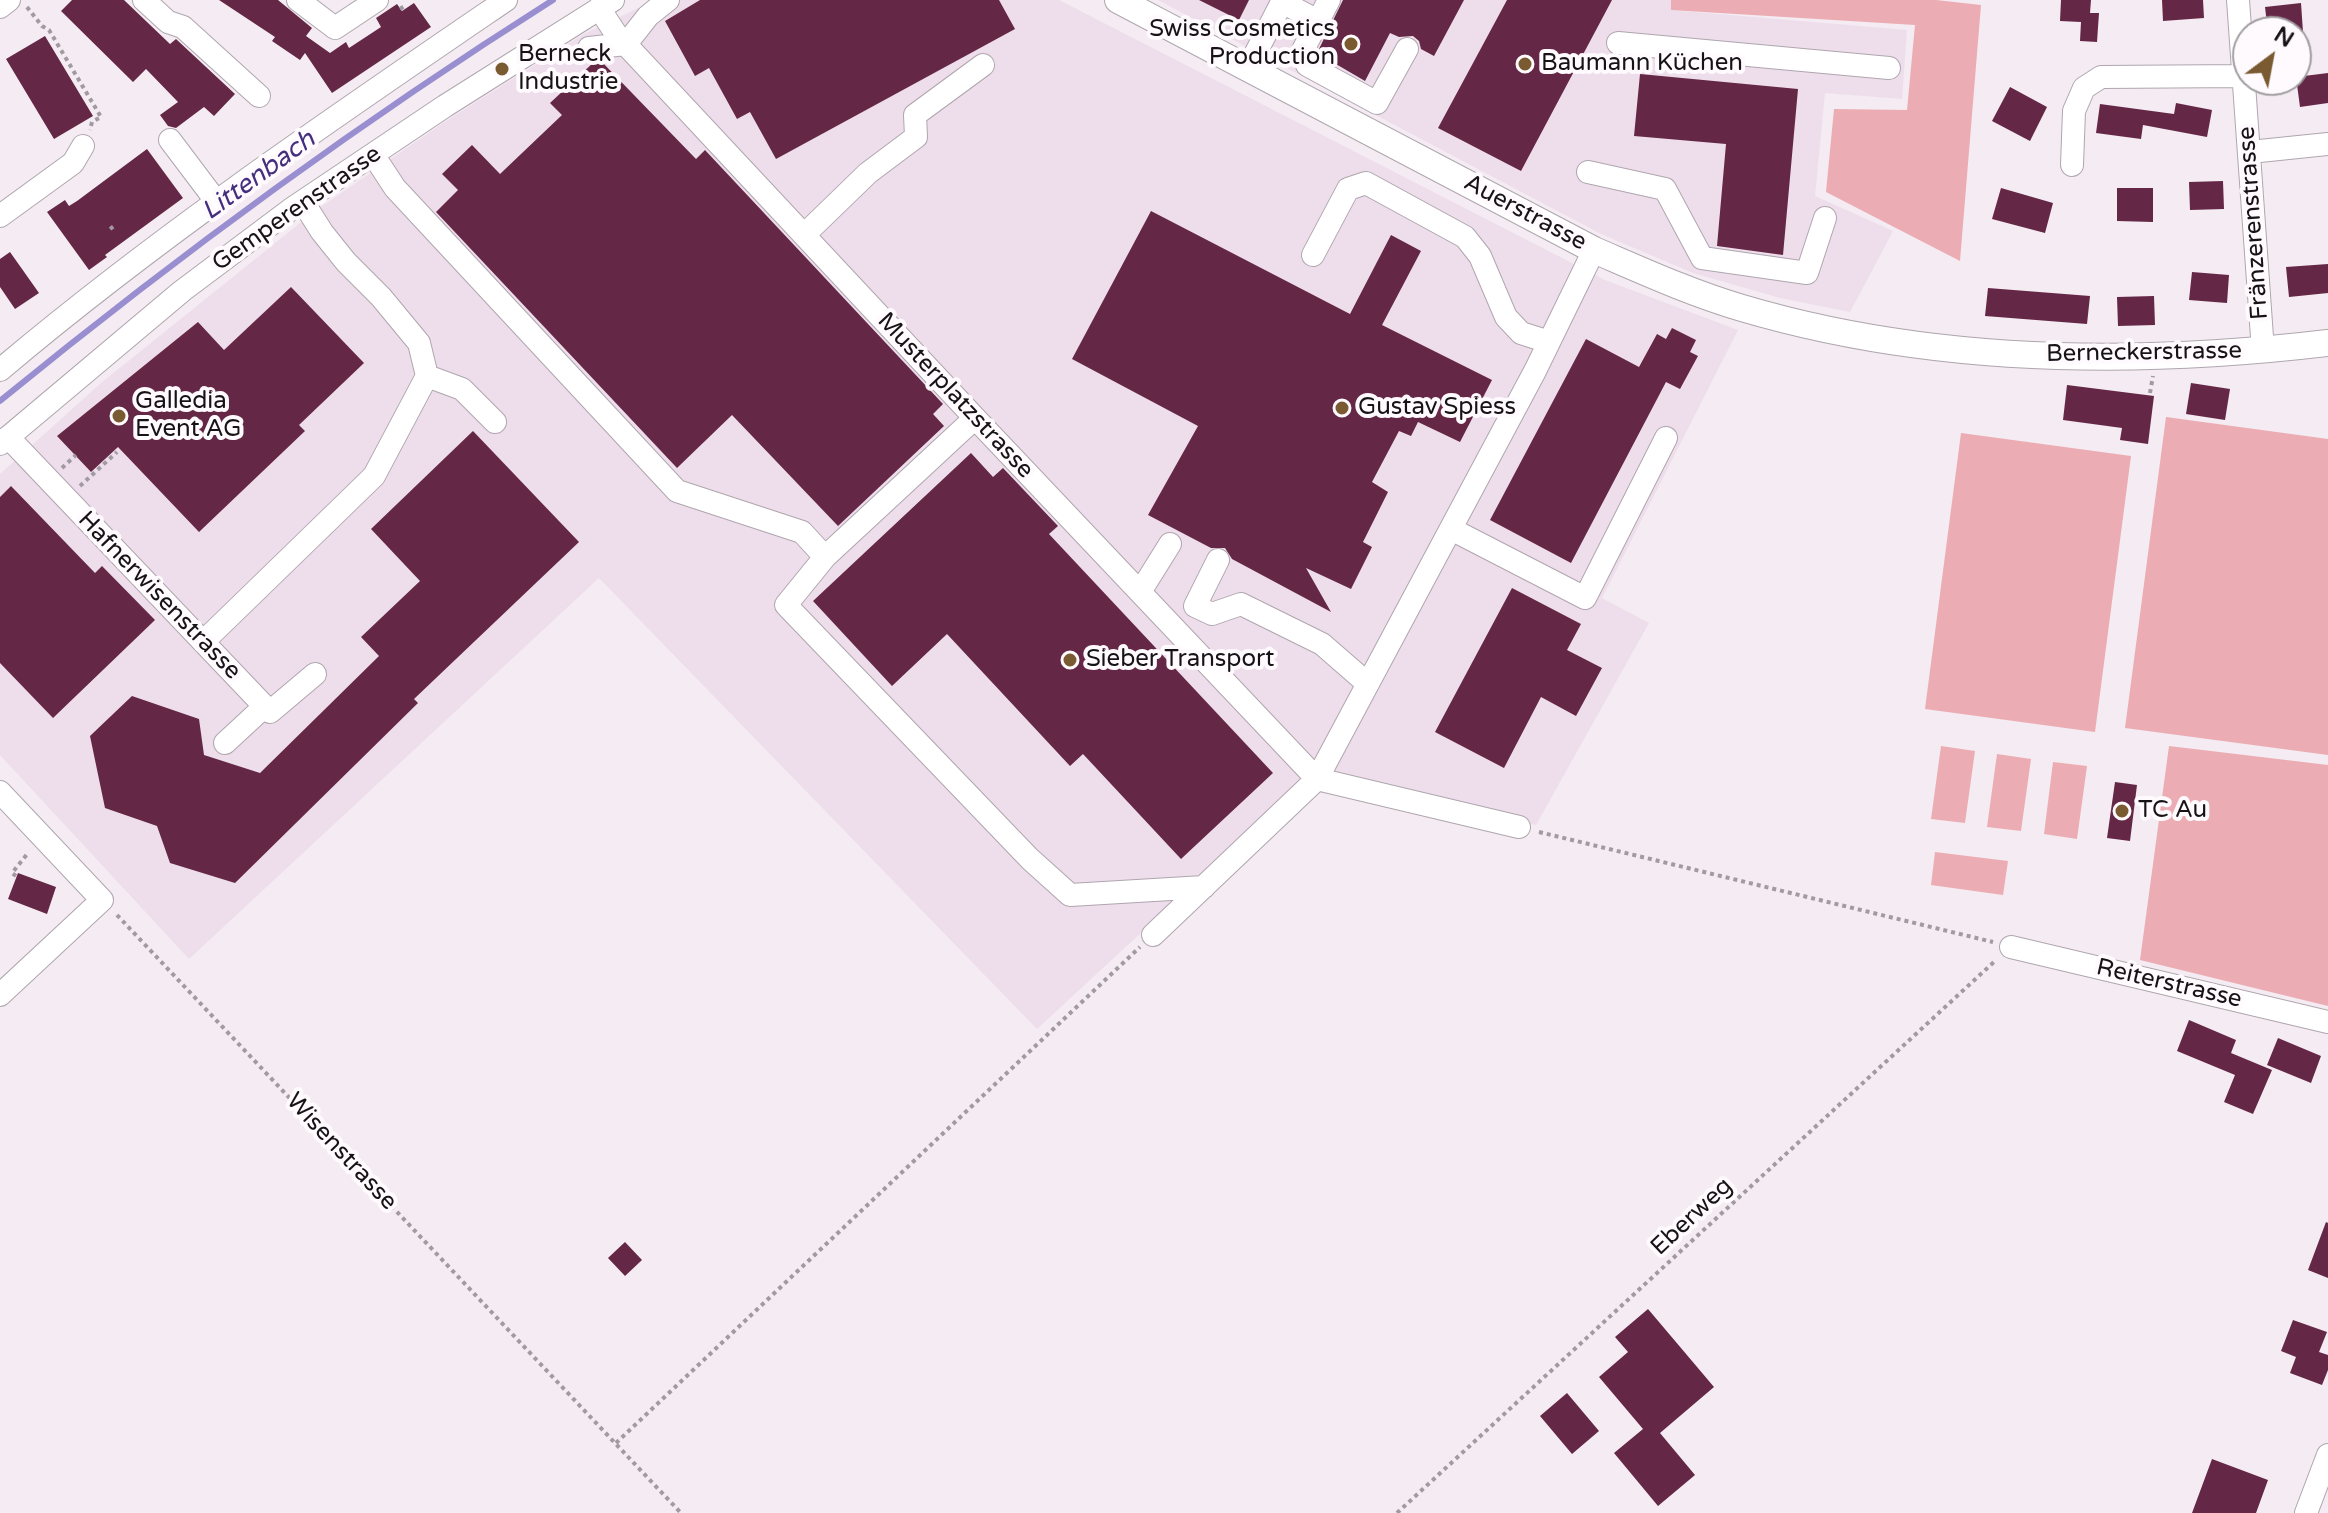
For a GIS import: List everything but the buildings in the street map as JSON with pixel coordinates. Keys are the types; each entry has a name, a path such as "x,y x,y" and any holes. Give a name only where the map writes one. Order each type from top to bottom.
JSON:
{"main road":[{"name":"Auerstrasse","path":"1122,1 1594,250 1673,285 1753,311 1852,335 1960,350"},
{"name":"Berneckerstrasse","path":"1960,350 2054,356 2147,356 2263,351 2328,343"}],"street":[{"path":"144,0 168,22 183,27 259,96"},
{"path":"298,0 335,28 377,0"},
{"path":"0,370 131,263 506,0"},
{"path":"589,48 626,44 648,16 668,0"},
{"path":"1329,0 1302,52 1307,65 1377,103 1407,49"},
{"path":"1248,68 1282,1 1318,21"},
{"name":"Musterplatzstrasse","path":"606,4 626,44 1317,779"},
{"name":"Gemperenstrasse","path":"4,441 182,291 303,202 445,106 606,4"},
{"path":"1618,43 1889,68"},
{"path":"804,235 868,173 916,137 915,115 983,65"},
{"path":"2072,165 2074,111 2084,88 2101,77 2232,76"},
{"name":"Fränzerenstrasse","path":"2245,96 2263,351"},
{"path":"170,140 216,201"},
{"path":"2250,152 2328,144"},
{"path":"0,216 78,154"},
{"path":"374,156 395,188 677,491 802,532 825,557"},
{"path":"1588,172 1665,189 1702,258 1807,273 1825,218"},
{"path":"1313,255 1348,189 1366,183 1465,237 1480,256 1506,317 1521,333 1549,342"},
{"path":"203,642 374,476 427,376 419,343 381,297 346,262 303,202"},
{"path":"1153,935 1317,779 1549,342 1594,250"},
{"path":"427,376 462,389 495,422"},
{"path":"975,418 825,557 786,605 1030,859 1070,895 1204,887"},
{"path":"1451,529 1585,598 1666,438"},
{"name":"Hafnerwisenstrasse","path":"4,441 67,499 170,607 203,642 220,670 265,706"},
{"path":"1140,592 1170,544"},
{"path":"1218,560 1195,606 1212,614 1241,604 1322,644 1368,684"},
{"path":"225,743 265,706 270,712 315,674"},
{"path":"1317,779 1519,827"},
{"path":"0,792 102,900 0,995"},
{"name":"Reiterstrasse","path":"2011,947 2328,1022"},
{"path":"2306,1513 2323,1483 2328,1455"}],"path":[{"path":"9,6 26,6 49,30 73,76 101,117 92,122"},
{"path":"2150,393 2154,370"},
{"path":"67,499 117,452"},
{"path":"1519,827 2011,947"},
{"path":"16,876 12,873 41,835"},
{"name":"Wisenstrasse","path":"102,900 681,1513"},
{"path":"616,1443 1153,935"},
{"name":"Eberweg","path":"1397,1513 2011,947"}],"shaded area":[{"path":"655,0 1059,0 1605,280 1738,330 1602,598 1649,623 1536,825 1315,772 1037,1029 599,578 189,959 0,755 0,474 101,383 315,211 449,119 584,34"},
{"path":"1158,0 1671,0 1671,10 1907,30 1902,99 1825,93 1815,196 1893,231 1850,312 1780,298 1693,273 1601,234"},
{"path":"1671,0 1936,0 1981,5 1960,261 1826,192 1834,109 1907,110 1915,25 1671,10"},
{"path":"2166,417 2328,439 2328,755 2125,728"},
{"path":"1961,433 2131,456 2095,732 1925,709"},
{"path":"1941,746 1975,751 1965,823 1931,819"},
{"path":"2169,746 2328,765 2328,1006 2140,960"},
{"path":"1997,754 2031,759 2021,831 1987,827"},
{"path":"2053,762 2087,766 2077,839 2044,834"},
{"path":"1935,852 2008,861 2003,895 1931,885"}],"waterway":[{"name":"Littenbach","path":"0,401 270,192 410,94 553,0"}],"place":[{"name":"Swiss Cosmetics Production","path":"1351,44"},
{"name":"Baumann Küchen","path":"1525,64"},
{"name":"Berneck Industrie","path":"502,69"},
{"name":"Gustav Spiess","path":"1342,408"},
{"name":"Galledia Event AG","path":"119,416"},
{"name":"Sieber Transport","path":"1070,660"},
{"name":"TC Au","path":"2122,811"}]}
